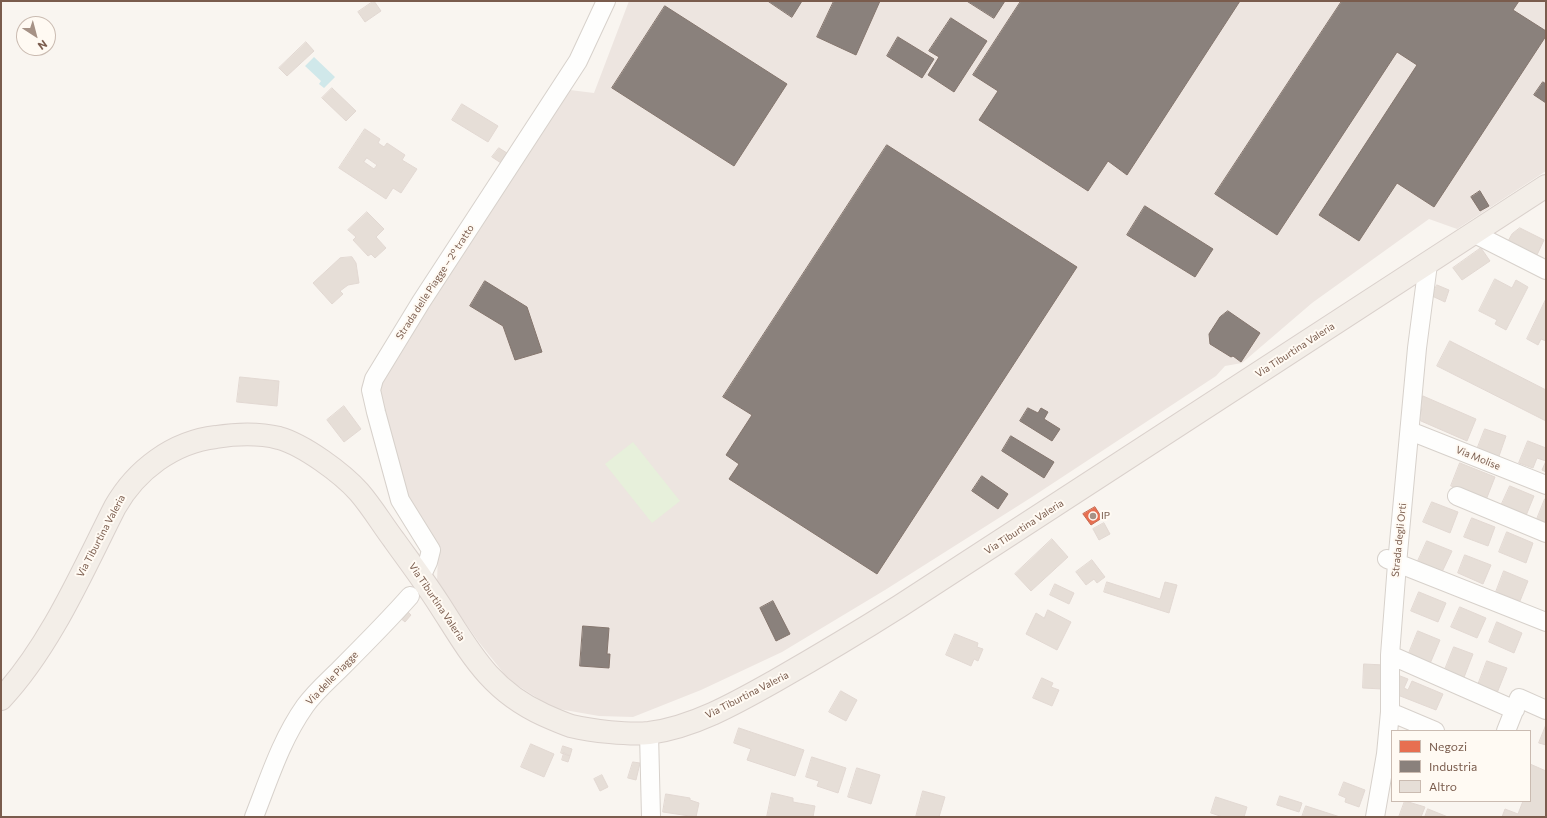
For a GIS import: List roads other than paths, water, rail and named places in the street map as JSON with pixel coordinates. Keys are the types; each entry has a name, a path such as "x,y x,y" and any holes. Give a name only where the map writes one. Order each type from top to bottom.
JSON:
{"main road":[{"name":"Via Tiburtina Valeria","path":"1,699 24,672 38,650 123,493 136,477 156,460 176,448 197,440 221,436 261,436 280,438 304,449 327,464 358,491 421,577 481,669 513,699 531,709 572,726 617,732 649,733 672,728 725,708 842,642 979,556 1546,186"}],"street":[{"name":"Strada delle Piagge – 2º tratto","path":"421,577 426,568 431,550 400,500 371,390 374,379 421,302 574,66 606,1"},
{"path":"1473,233 1546,270"},
{"name":"Strada degli Orti","path":"1374,817 1386,754 1390,712 1391,562 1410,431 1417,348 1428,264"},
{"name":"Via Molise","path":"1410,431 1546,485"},
{"path":"1457,496 1546,532"},
{"path":"1391,562 1544,616"},
{"name":"Via delle Piagge","path":"254,817 265,784 278,754 305,706 410,596"},
{"path":"1390,655 1515,710"},
{"path":"1506,730 1519,698 1546,710"},
{"path":"1390,712 1433,730"},
{"path":"649,733 651,817"}],"water":[{"path":"314,57 335,77 324,88 319,84 321,81 305,66"}],"place":[{"name":"IP","path":"1093,516"}]}
